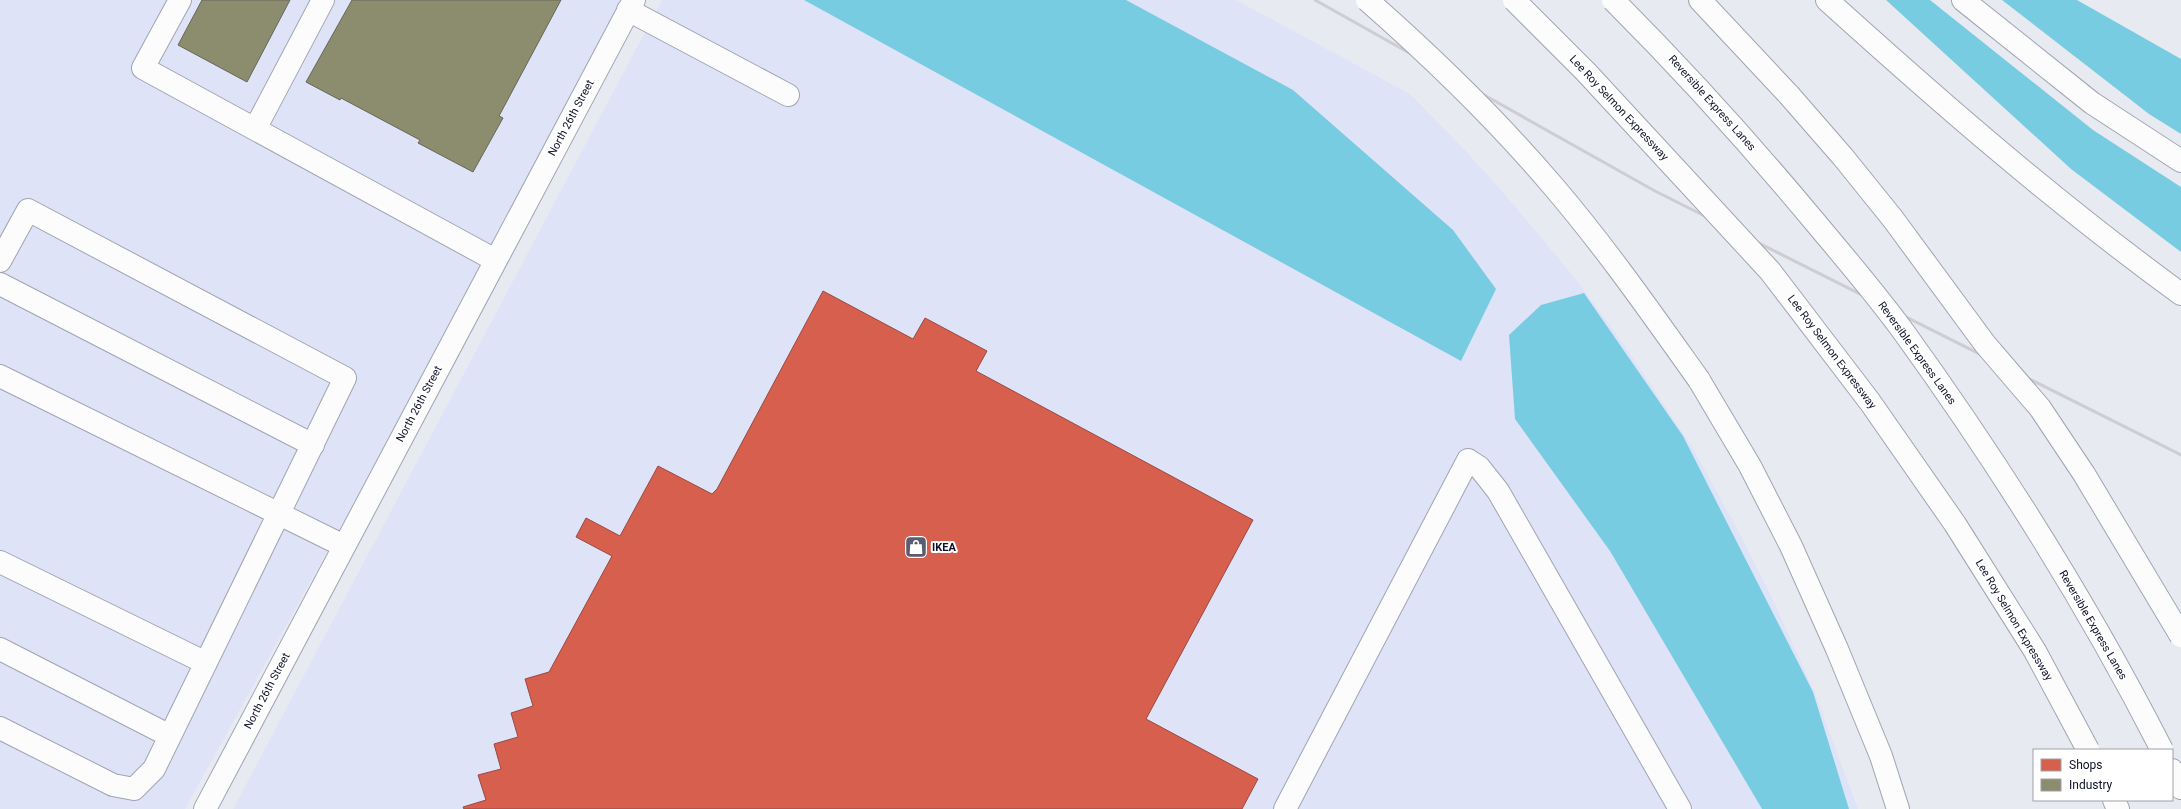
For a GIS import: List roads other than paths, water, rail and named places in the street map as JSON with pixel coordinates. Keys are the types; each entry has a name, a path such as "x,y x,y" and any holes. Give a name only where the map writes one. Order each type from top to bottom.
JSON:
{"main road":[{"path":"255,129 323,0"},
{"path":"1367,0 1417,44 1490,116 1553,186 1622,272 1699,380 1750,466 1791,546 1837,649 1878,748 1898,809"},
{"name":"Lee Roy Selmon Expressway","path":"1514,0 1586,72 1770,271 1851,377 1960,531 2035,651 2087,749"},
{"name":"Reversible Express Lanes","path":"1613,0 1674,60 1760,156 1902,330 1957,409 2046,544 2138,704 2161,749"},
{"path":"1700,0 1789,95 1843,157 1893,219 1985,344 2040,408 2084,474 2181,636"},
{"path":"1827,0 1933,96 2119,249 2181,294"},
{"path":"1963,0 2092,103 2181,161"},
{"path":"174,2 143,68 495,260"},
{"path":"631,5 788,95"},
{"name":"North 26th Street","path":"205,809 631,5"},
{"path":"0,260 28,210 345,378 154,769 134,789 113,785 0,728"},
{"path":"0,284 313,445"},
{"path":"0,376 344,546"},
{"path":"1285,809 1468,460 1479,467 1498,491 1680,809"},
{"path":"0,562 206,663"},
{"path":"0,649 170,736"},
{"path":"2173,772 2181,788"}],"water":[{"path":"804,0 1126,0 1293,90 1453,230 1496,289 1461,361"},
{"path":"1886,0 2077,0 2181,59 2181,252 2071,169"},
{"path":"1584,293 1683,436 1813,692 1849,809 1762,809 1610,551 1515,419 1509,335 1541,305"}],"railway":[{"path":"1315,0 1655,191 2181,455"}],"place":[{"name":"IKEA","path":"916,547"}]}
